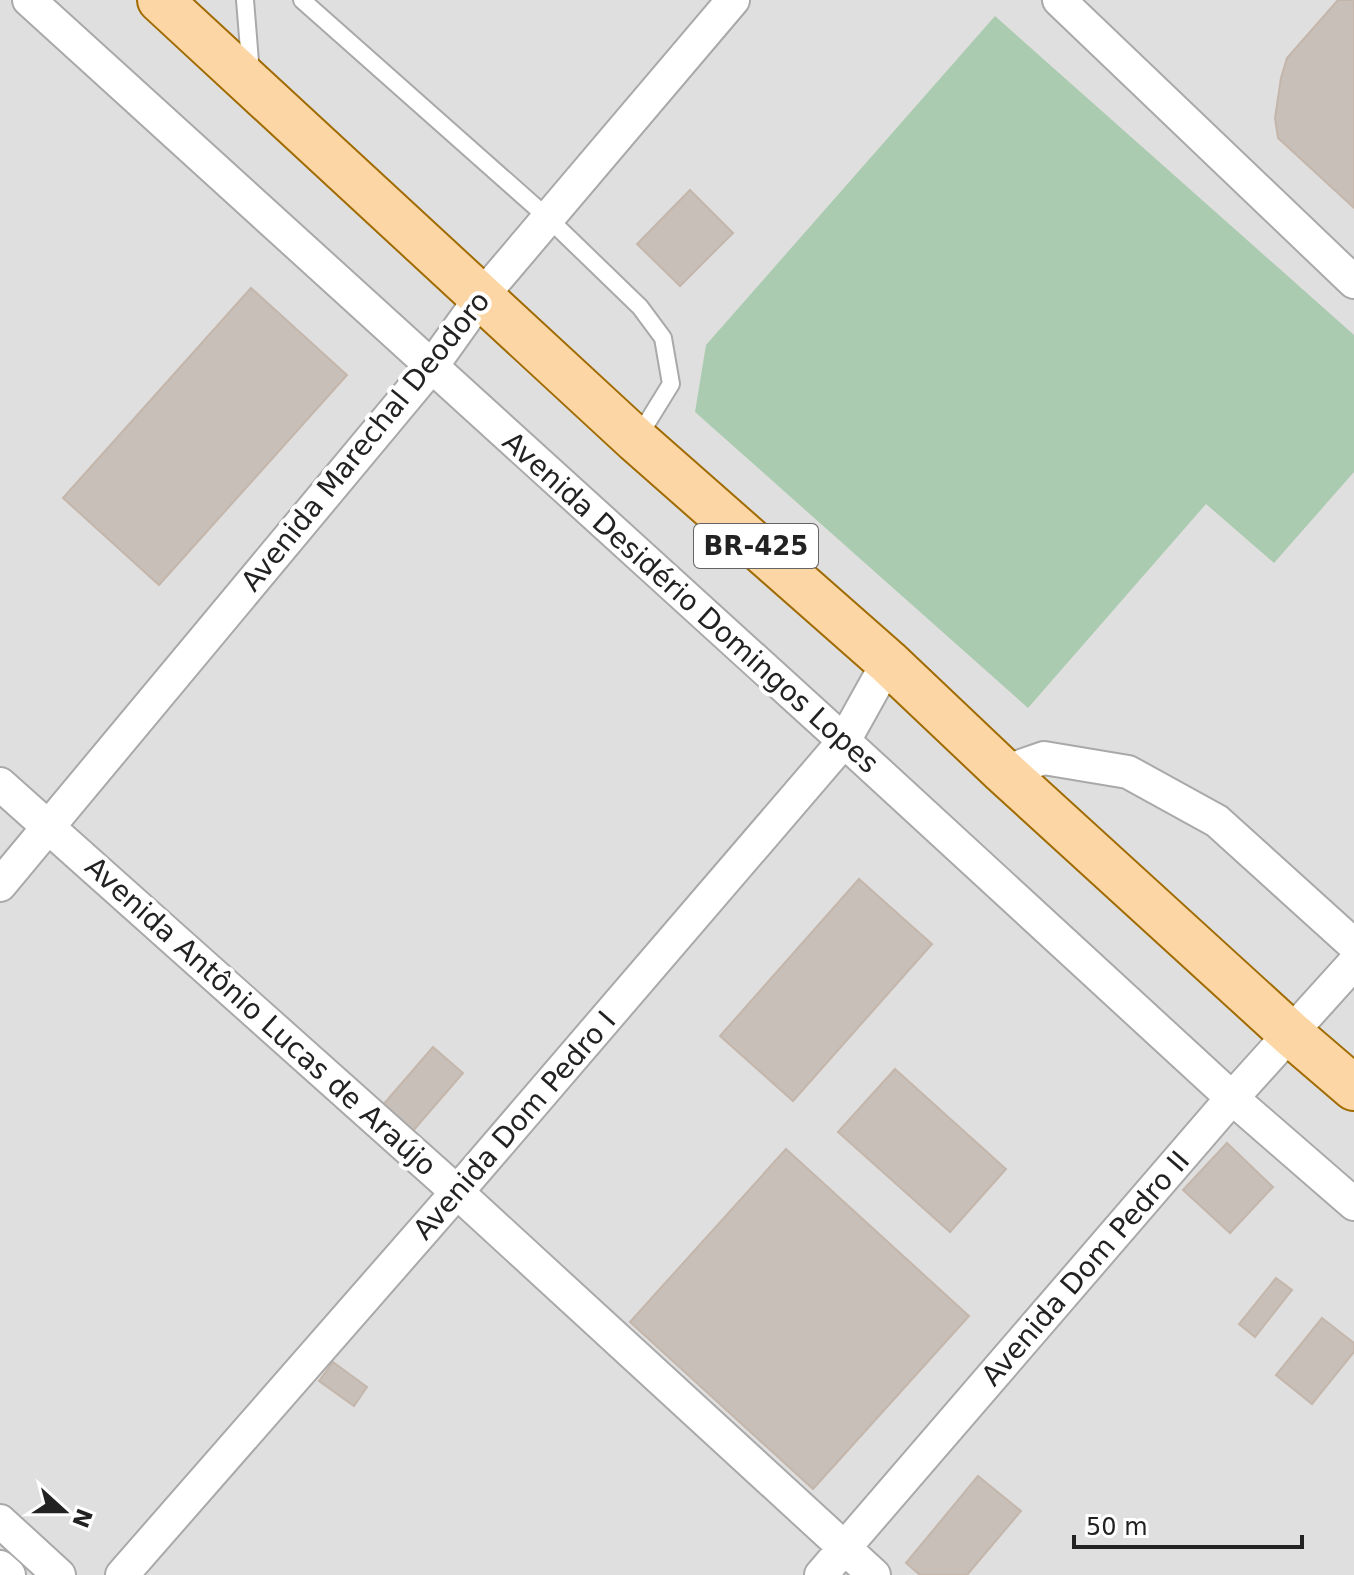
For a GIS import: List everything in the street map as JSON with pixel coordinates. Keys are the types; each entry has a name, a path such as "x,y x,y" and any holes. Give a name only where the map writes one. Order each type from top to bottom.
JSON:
{"main road":[{"name":"BR-425","path":"160,0 636,440 888,662 1004,772 1354,1088"}],"street":[{"name":"Avenida Desidério Domingos Lopes","path":"29,0 1232,1098 1354,1204"},
{"name":"Avenida Marechal Deodoro","path":"0,885 432,366 482,296 733,0"},
{"path":"1059,0 1354,282"},
{"name":"Avenida Dom Pedro I","path":"122,1575 457,1192 844,741 888,662"},
{"path":"1004,772 1044,758 1128,772 1217,821 1354,945"},
{"name":"Avenida Antônio Lucas de Araújo","path":"0,784 457,1192 874,1575"},
{"name":"Avenida Dom Pedro II","path":"821,1575 1232,1098 1354,963"},
{"path":"0,1521 59,1575"},
{"path":"0,1567 9,1575"}],"lane":[{"path":"245,0 251,84"},
{"path":"302,0 548,218 640,307 663,338 671,384 636,440"}],"shaded area":[{"path":"0,0 1354,0 1354,1575 0,1575"}],"green space":[{"path":"995,16 1354,335 1354,472 1274,563 1206,504 1028,708 695,412 706,345"}],"building":[{"path":"1338,0 1354,0 1354,208 1278,138 1275,118 1287,58"},
{"path":"690,190 733,233 680,286 637,244"},
{"path":"251,288 347,375 159,585 63,498"},
{"path":"859,879 932,944 793,1101 720,1036"},
{"path":"433,1047 463,1073 412,1132 382,1106"},
{"path":"895,1069 1006,1169 950,1232 838,1132"},
{"path":"1227,1143 1273,1187 1230,1233 1183,1190"},
{"path":"786,1149 969,1316 813,1489 630,1322"},
{"path":"1276,1278 1292,1290 1255,1337 1239,1324"},
{"path":"1322,1318 1354,1343 1354,1352 1312,1404 1276,1375"},
{"path":"333,1362 367,1387 354,1406 319,1381"},
{"path":"978,1476 1021,1511 967,1575 920,1575 906,1563"}]}
